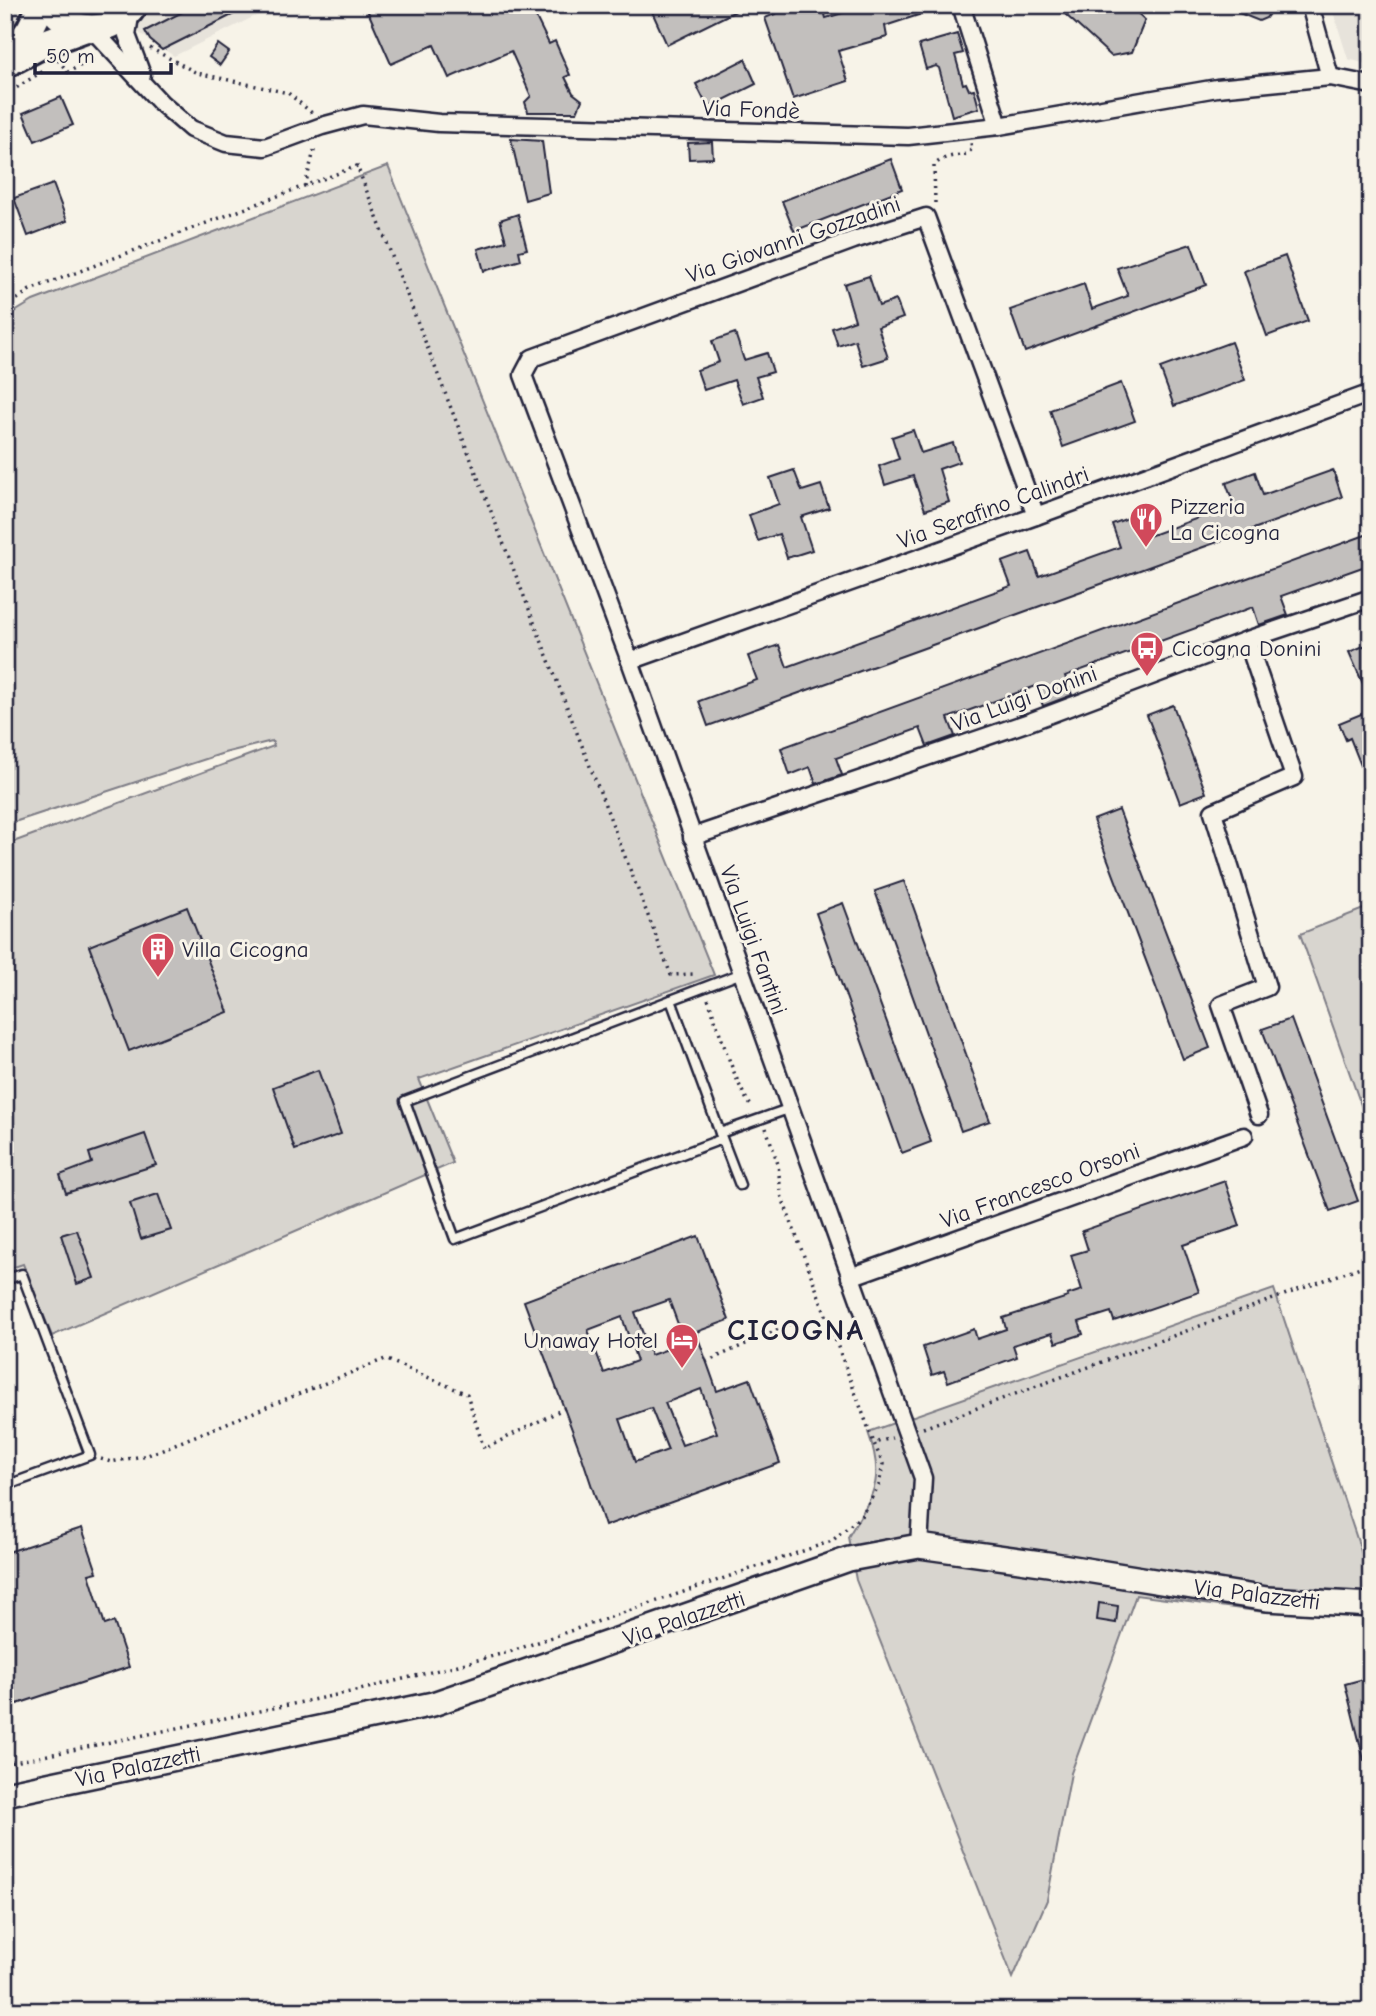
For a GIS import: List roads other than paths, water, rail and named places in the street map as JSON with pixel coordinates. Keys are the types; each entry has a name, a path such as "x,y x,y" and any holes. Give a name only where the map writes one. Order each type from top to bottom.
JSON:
{"main road":[{"path":"5,64 30,29 42,5"},
{"path":"50,5 61,18 88,29"},
{"path":"5,64 63,35 114,24 133,7"},
{"name":"Via Palazzetti","path":"5,1794 433,1704 849,1559 919,1546 1055,1564 1267,1599 1371,1605"}],"street":[{"path":"961,5 999,125"},
{"path":"1310,5 1330,77"},
{"name":"Via Fondè","path":"133,7 127,35 149,90"},
{"name":"Via Fondè","path":"88,29 191,129 226,143 265,147 314,128 363,115 439,123 908,135 999,125 1217,88 1330,77 1371,85"},
{"name":"Via Giovanni Gozzadini","path":"533,358 854,240 926,217 1036,516"},
{"name":"Via Luigi Fantini","path":"533,358 523,376 630,661 923,1478 919,1546"},
{"name":"Via Serafino Calindri","path":"630,661 1371,393"},
{"name":"Via Luigi Donini","path":"692,837 1032,721 1247,640 1371,598"},
{"path":"1247,640 1294,777 1213,813 1267,987 1221,1005 1259,1115"},
{"name":"Via Francesco Orsoni","path":"850,1277 1244,1136"}],"lane":[{"path":"742,973 405,1101 455,1239 791,1108"},
{"path":"671,1000 740,1185"},
{"path":"5,1280 22,1274 90,1455 5,1486"}],"place":[{"name":"Pizzeria La Cicogna","path":"1146,549"},
{"name":"Cicogna Donini","path":"1147,678"},
{"name":"Villa Cicogna","path":"158,979"},
{"name":"Unaway Hotel","path":"682,1370"}],"district":[{"name":"CICOGNA","path":"796,1330"}]}
